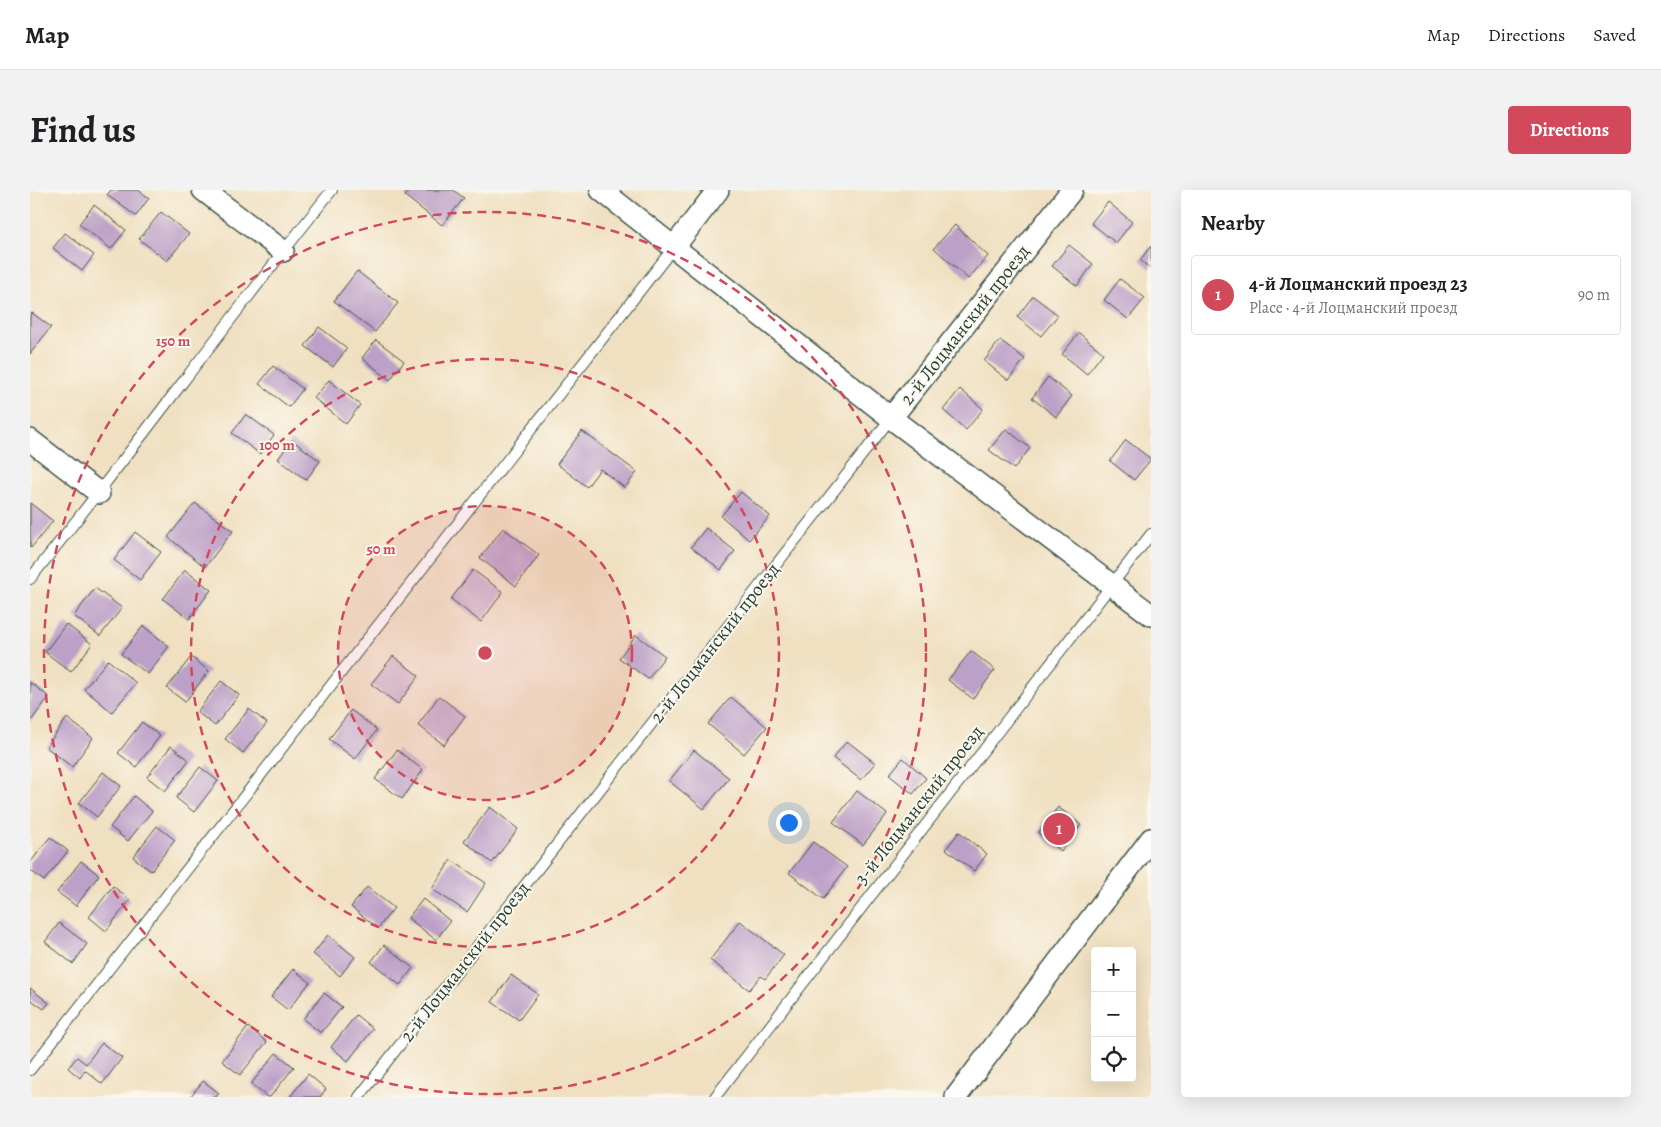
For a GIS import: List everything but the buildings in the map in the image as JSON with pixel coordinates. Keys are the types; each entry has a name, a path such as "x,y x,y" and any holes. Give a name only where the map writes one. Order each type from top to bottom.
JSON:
{"street":[{"path":"202,190 283,252"},
{"path":"601,190 891,418 1151,615"},
{"path":"674,247 718,190"},
{"name":"2-й Лоцманский проезд","path":"891,418 1072,190"},
{"path":"30,440 99,493"},
{"path":"956,1097 1151,838"}],"lane":[{"path":"30,579 99,493 332,190"},
{"path":"30,1070 674,247"},
{"name":"2-й Лоцманский проезд","path":"359,1097 891,418"},
{"name":"3-й Лоцманский проезд","path":"715,1097 1151,534"}],"place":[{"name":"4-й Лоцманский проезд 23","path":"1059,829"}]}
